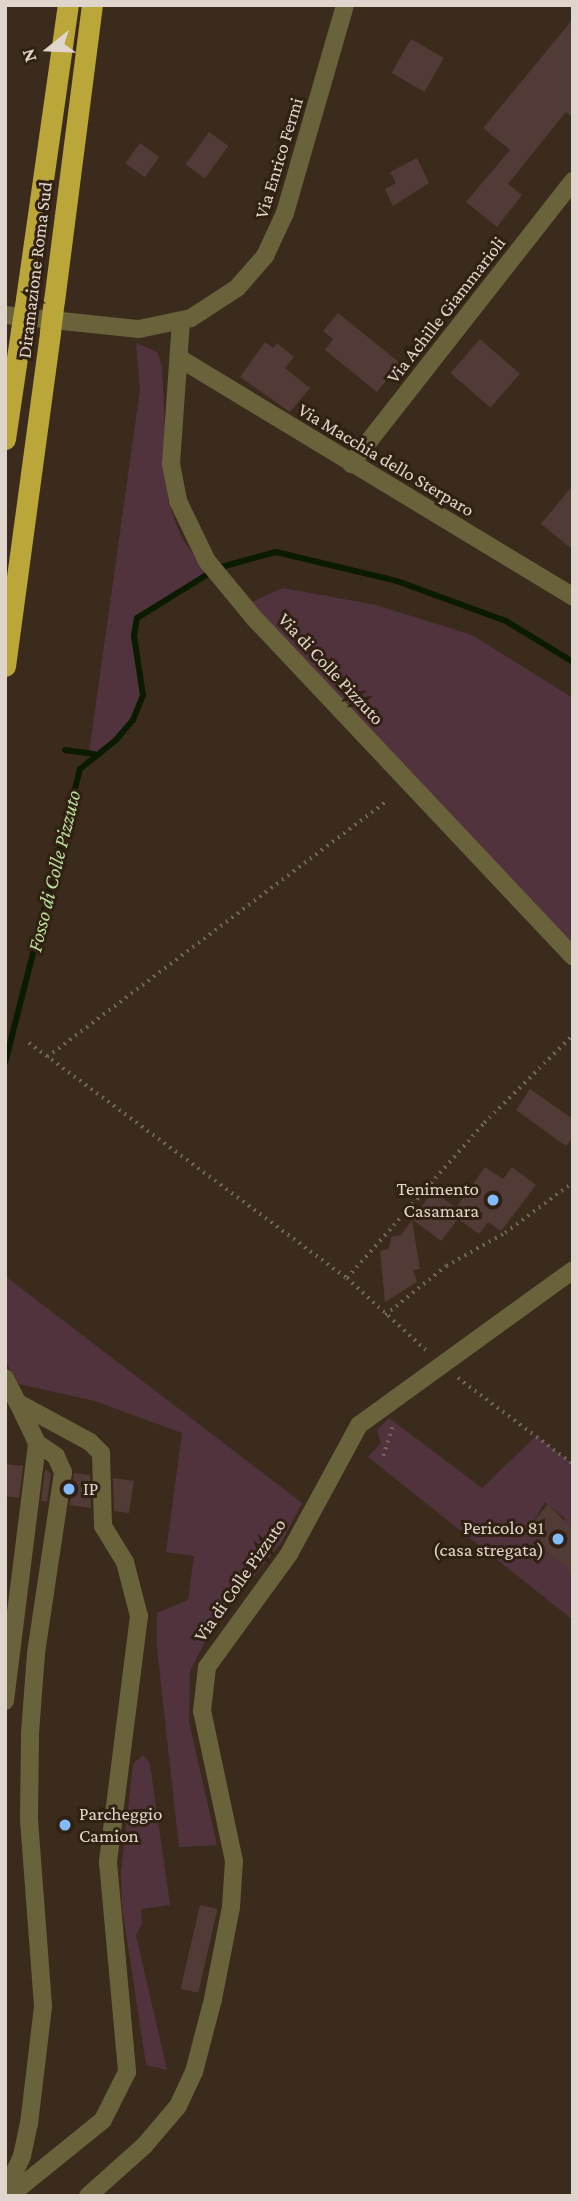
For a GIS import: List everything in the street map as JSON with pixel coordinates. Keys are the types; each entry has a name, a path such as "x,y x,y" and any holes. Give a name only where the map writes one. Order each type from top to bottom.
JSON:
{"highway":[{"name":"Diramazione Roma Sud","path":"5,439 68,5"},
{"name":"Diramazione Roma Sud","path":"5,666 92,5"}],"street":[{"name":"Via Enrico Fermi","path":"5,315 139,329 181,321 237,288 277,235 345,5"},
{"name":"Via Achille Giammarioli","path":"351,464 573,181"},
{"name":"Via di Colle Pizzuto","path":"181,321 171,435 173,482 185,518 212,568 573,956"},
{"name":"Via Macchia dello Sterparo","path":"179,358 573,597"},
{"name":"Via di Colle Pizzuto","path":"88,2196 159,2131 183,2098 197,2063 213,1999 231,1907 234,1861 201,1711 208,1663 289,1554 359,1425 573,1270"},
{"path":"5,1378 37,1443 56,1457 63,1472 36,1653 30,1733 29,1819 43,2006 29,2124 22,2156 7,2194"},
{"path":"7,2194 95,2128 119,2094 127,2072 108,1862 139,1616 125,1562 103,1526 101,1453 90,1442 18,1403"},
{"path":"5,1701 37,1443"}],"path":[{"path":"47,1057 387,801"},
{"path":"347,1278 484,1123 573,1035"},
{"path":"29,1043 347,1278 428,1353"},
{"path":"385,1315 446,1266 505,1233 568,1186"},
{"path":"452,1382 460,1377 573,1464"},
{"path":"383,1456 391,1429 402,1417"}],"shaded area":[{"path":"136,343 157,352 162,366 168,501 181,537 208,574 137,618 134,636 143,695 133,720 116,740 88,760 140,390"},
{"path":"283,588 376,605 472,635 573,698 573,945 355,720 252,602"},
{"path":"5,1276 302,1503 281,1543 211,1630 190,1671 189,1722 217,1845 179,1847 157,1648 157,1613 188,1600 194,1556 166,1552 182,1433 95,1401 19,1384 5,1361"},
{"path":"389,1418 482,1488 536,1436 573,1464 573,1530 563,1522 565,1518 545,1502 533,1522 547,1533 538,1545 568,1569 573,1564 573,1620 368,1457 381,1443 377,1430"},
{"path":"143,1755 150,1764 170,1905 141,1909 142,1924 136,1935 167,2070 146,2065 122,1907 121,1872 133,1764"}],"building":[{"path":"573,19 573,118 566,112 508,184 522,195 497,227 466,202 510,150 483,128"},
{"path":"411,39 444,58 424,92 392,73"},
{"path":"209,132 228,146 205,178 185,164"},
{"path":"140,143 159,157 145,177 125,163"},
{"path":"417,158 429,183 393,206 385,189 396,183 390,172"},
{"path":"338,313 400,363 377,392 325,350 333,339 323,331"},
{"path":"480,339 520,374 490,408 450,373"},
{"path":"265,342 273,348 277,343 294,357 285,368 310,388 290,412 240,377"},
{"path":"573,485 573,550 541,524"},
{"path":"530,1089 573,1119 573,1137 566,1146 516,1110"},
{"name":"Tenimento Casamara","path":"485,1167 503,1179 512,1167 536,1185 501,1231 488,1222 479,1234 458,1219 441,1241 412,1219 433,1191 456,1208"},
{"path":"412,1220 420,1269 413,1270 417,1282 385,1302 380,1251 389,1249 391,1237 401,1235"},
{"path":"5,1464 23,1466 19,1498 5,1496"},
{"path":"45,1469 51,1474 47,1502 41,1501"},
{"path":"74,1473 90,1475 91,1508 70,1505"},
{"path":"113,1478 134,1481 129,1513 114,1511"},
{"name":"Pericolo 81 (casa stregata)","path":"548,1504 573,1530 573,1573 538,1545 547,1533 533,1522"},
{"path":"200,1905 218,1909 198,1993 181,1989"}],"waterway":[{"name":"Fosso di Colle Pizzuto","path":"221,567 276,552 397,581 506,621 573,662"},
{"name":"Fosso di Colle Pizzuto","path":"5,1063 80,769 116,740 133,720 143,695 134,636 137,618 208,574"},
{"path":"65,750 94,754"}],"place":[{"name":"Tenimento Casamara","path":"493,1200"},
{"name":"IP","path":"69,1489"},
{"name":"Pericolo 81 (casa stregata)","path":"558,1539"},
{"name":"Parcheggio Camion","path":"65,1825"}]}
